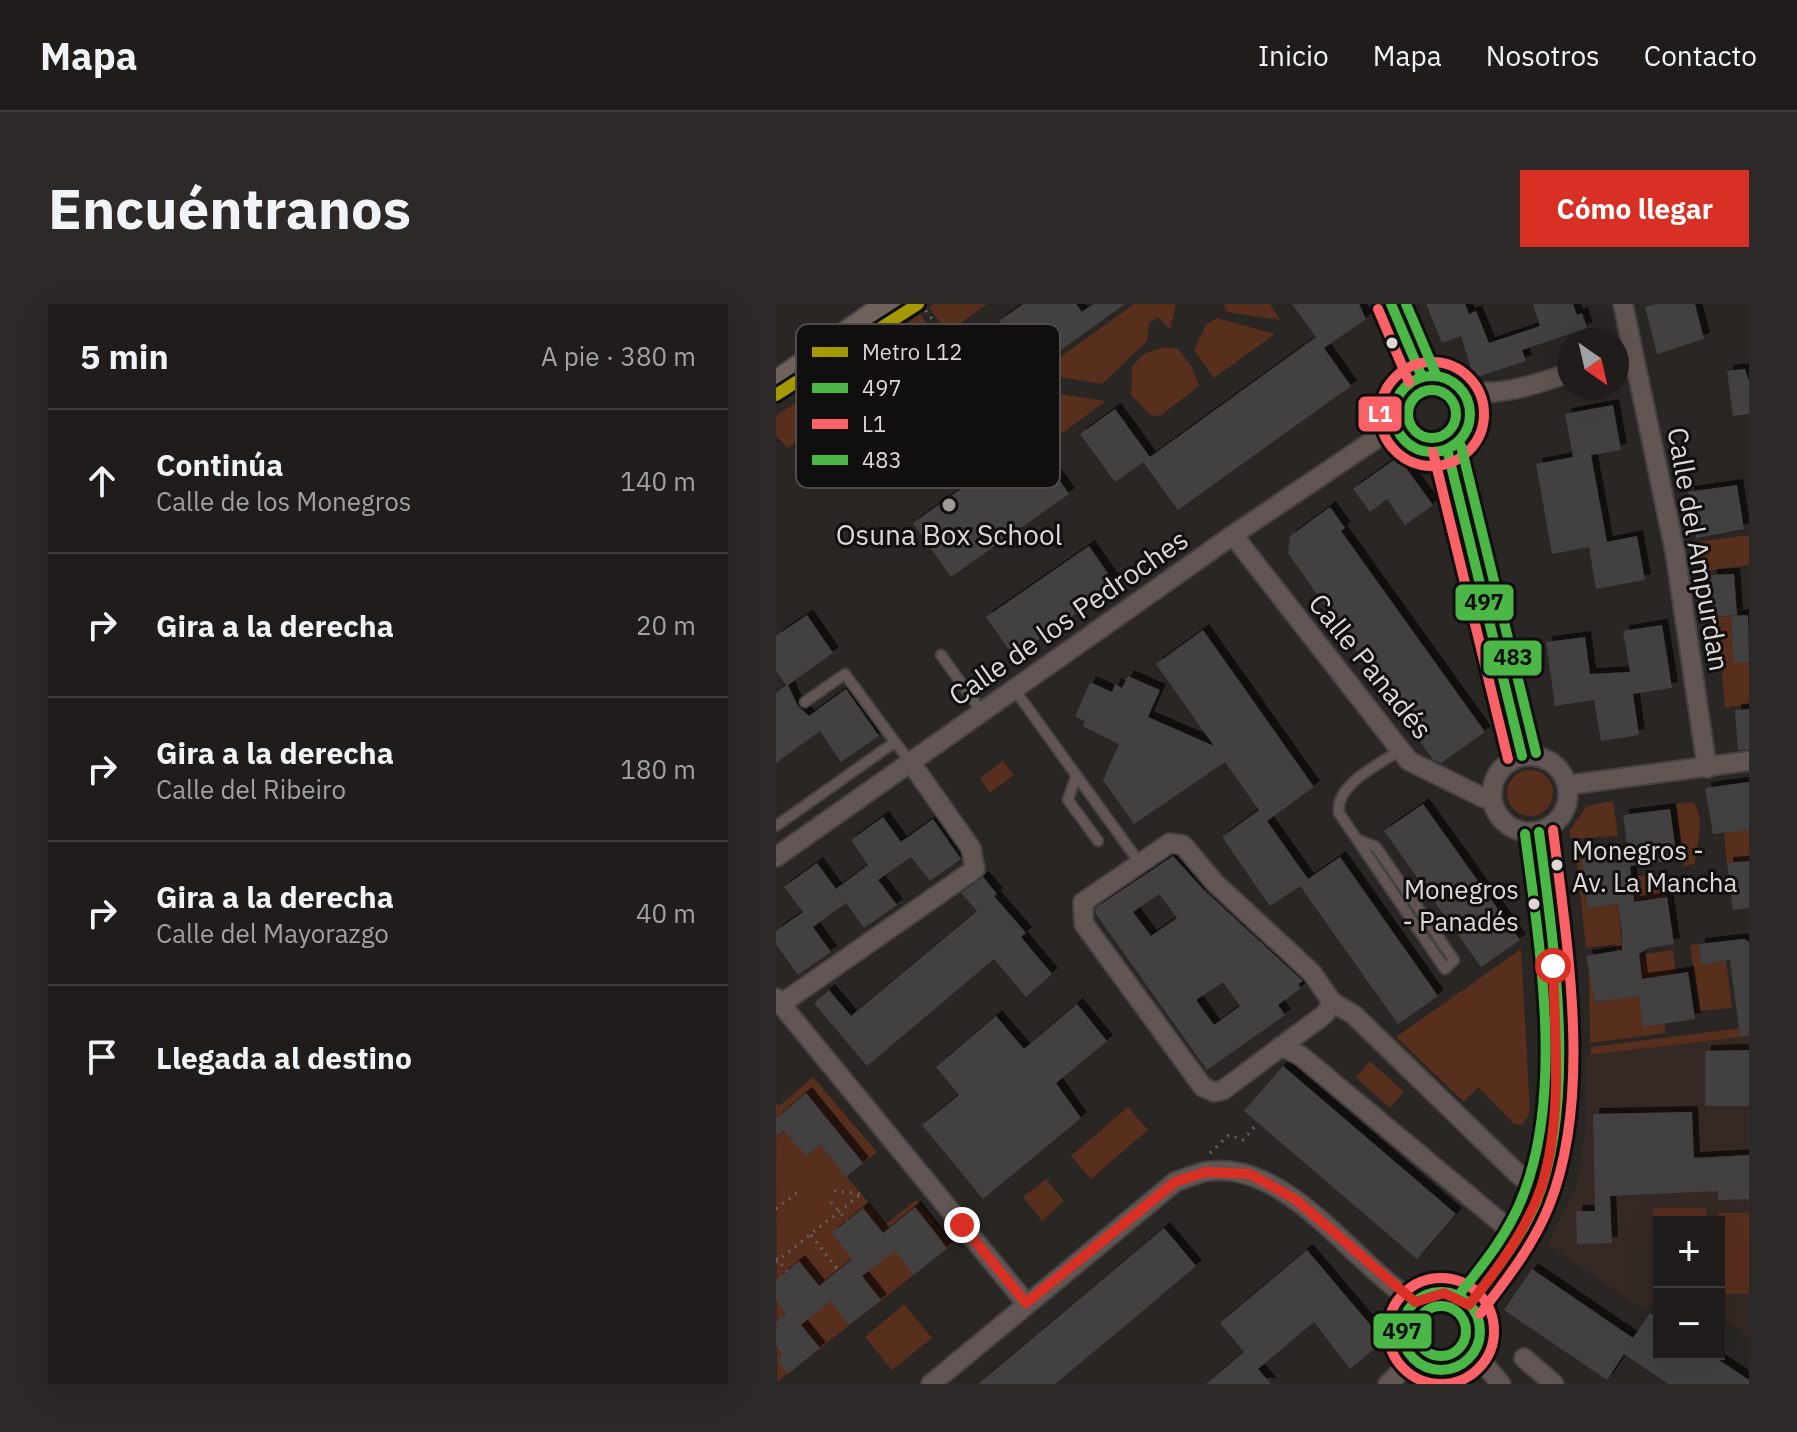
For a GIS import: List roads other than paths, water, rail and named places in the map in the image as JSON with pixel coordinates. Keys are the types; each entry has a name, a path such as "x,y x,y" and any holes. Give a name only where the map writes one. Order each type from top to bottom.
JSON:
{"main road":[{"path":"839,324 867,304"},
{"path":"862,324 890,304"},
{"path":"776,369 796,355"},
{"path":"776,385 796,371"}],"street":[{"path":"1391,304 1422,377"},
{"name":"Calle del Ampurdan","path":"1621,304 1625,328"},
{"name":"Calle del Ampurdan","path":"1629,354 1675,552 1707,768"},
{"path":"1462,391 1470,419 1462,437 1447,449 1422,451 1401,437 1395,426 1396,402 1401,391 1422,377 1440,377 1462,391 1500,394 1557,377"},
{"name":"Calle de los Pedroches","path":"776,857 1233,535 1395,426"},
{"path":"1447,449 1522,756"},
{"name":"Calle Panadés","path":"1233,535 1409,761 1484,798 1492,797"},
{"path":"1522,756 1537,756 1551,761 1562,772 1568,785 1566,809 1559,820 1539,832 1513,829 1502,821 1492,797 1499,771 1522,756"},
{"path":"1568,785 1749,761"},
{"path":"911,763 979,861 975,869 779,1001 798,1038 909,1172 1026,1303"},
{"path":"1469,1305 1517,1236 1542,1186 1554,1116 1553,966 1539,832"},
{"path":"1332,1002 1325,1014 1223,1090 1214,1092 1203,1087 1084,924 1083,902 1170,843 1183,845 1215,883 1312,973 1332,1002 1354,1015 1520,1176 1542,1186"},
{"path":"1281,1046 1301,1056 1517,1236"},
{"path":"931,1384 1175,1182 1206,1172 1250,1174 1295,1199 1415,1302"},
{"path":"1444,1293 1469,1305 1479,1327 1474,1352 1465,1362 1450,1369 1431,1369 1414,1359 1402,1334 1407,1312 1415,1302 1444,1293"},
{"path":"1474,1352 1501,1384"},
{"path":"1524,1358 1554,1384"},
{"path":"1388,1384 1414,1359"}],"lane":[{"path":"941,655 982,712"},
{"path":"805,702 845,674 911,763"},
{"path":"1014,689 1139,862"},
{"path":"776,826 895,742"},
{"path":"1361,841 1376,847 1454,960 1445,969 1364,853 1361,841 1339,813 1337,801 1344,790 1400,750"},
{"path":"1076,776 1068,800 1098,841"}],"metro line":[{"name":"L12","path":"887,324 918,304"},
{"name":"L12","path":"776,395 796,382"}],"place":[{"name":"Osuna Box School","path":"949,505"},
{"name":"Monegros - Av. La Mancha","path":"1557,865"},
{"name":"Monegros - Panadés","path":"1534,904"}]}
